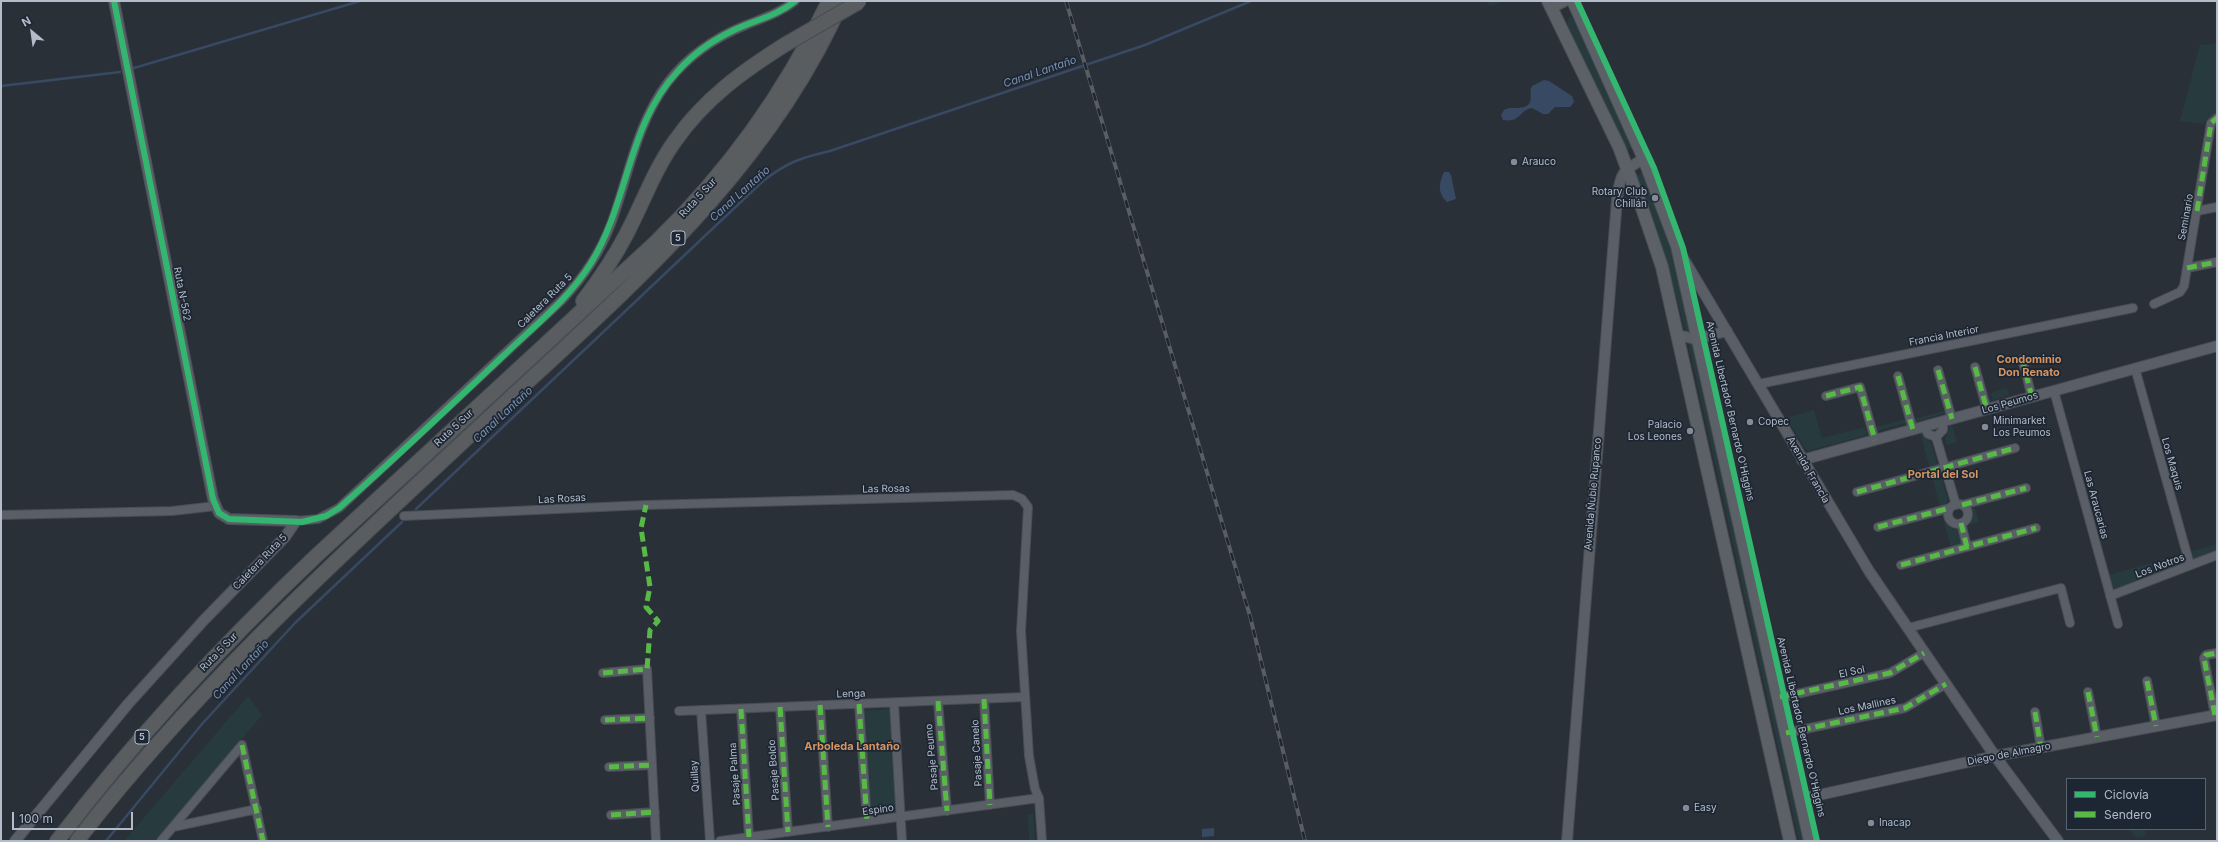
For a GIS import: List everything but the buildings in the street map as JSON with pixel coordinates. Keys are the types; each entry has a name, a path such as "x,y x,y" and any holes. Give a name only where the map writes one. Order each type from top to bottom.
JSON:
{"highway":[{"name":"Ruta 5 Sur","path":"56,841 162,714 262,608 673,225 731,161 778,94 805,49 829,1"},
{"name":"Ruta 5 Sur","path":"77,841 176,723 284,609 616,299 700,215 740,168 785,108 817,54 842,1"},
{"path":"562,328 591,290 616,253 657,170 685,127 708,101 729,82 786,44 860,1"}],"main road":[{"path":"1563,1 1549,4 1607,120 1627,168 1662,267 1790,841"},
{"name":"Avenida Libertador Bernardo O'Higgins","path":"1573,1 1644,159 1677,246 1810,841"},
{"path":"1727,557 1738,553 1747,556"}],"street":[{"name":"Ruta N-562","path":"114,1 216,506"},
{"name":"Caletera Ruta 5","path":"15,841 67,776 146,684 204,620 285,537 296,521 318,519 339,508 566,296 584,274 604,239 616,211 640,132 654,103 669,81 687,62 710,44 735,30 777,13 795,1"},
{"name":"Seminario","path":"2154,304 2180,292 2184,286 2211,123 2217,118"},
{"path":"1627,168 1644,159"},
{"name":"Avenida Ñuble Rupanco","path":"1566,841 1617,199 1620,183 1627,168"},
{"path":"2197,211 2217,207"},
{"name":"Avenida Francia","path":"1677,246 1856,552 1995,756 2058,841"},
{"path":"2187,268 2217,262"},
{"name":"Francia Interior","path":"1759,384 2133,308"},
{"path":"1678,335 1687,339 1699,339 1727,331"},
{"name":"Los Peumos","path":"1802,460 2217,346"},
{"path":"2022,359 2032,397"},
{"path":"1975,367 1987,410"},
{"name":"Los Maquis","path":"2135,368 2190,566"},
{"path":"1936,437 1943,430 1947,420 1938,370"},
{"path":"1898,376 1913,430"},
{"path":"1826,396 1860,387 1875,440"},
{"name":"Las Araucarias","path":"2054,391 2118,624"},
{"path":"1924,426 1928,434 1936,437"},
{"path":"1936,437 1956,506"},
{"path":"1857,492 2015,448"},
{"path":"1878,527 2026,488"},
{"name":"Las Rosas","path":"404,516 646,505 1013,495 1022,500 1028,507 1021,631 1031,772 1039,798 1042,841"},
{"path":"1,515 172,511 216,506 222,516 234,520 296,521"},
{"path":"1956,506 1966,509 1968,515 1966,520 1961,523 1955,523 1950,520 1948,514 1956,506"},
{"path":"1961,523 1967,547"},
{"path":"1901,565 2036,528"},
{"name":"Los Notros","path":"2110,596 2217,555"},
{"path":"1908,628 2061,588 2070,623"},
{"name":"El Sol","path":"1778,698 1890,673 1924,653"},
{"path":"2216,715 2205,656 2217,653"},
{"path":"603,673 647,669 656,841"},
{"path":"2147,681 2156,726"},
{"name":"Los Mallines","path":"1786,733 1905,708 1946,684"},
{"path":"2088,692 2097,737"},
{"name":"Lenga","path":"678,711 1025,697"},
{"name":"Pasaje Canelo","path":"984,699 990,805"},
{"name":"Pasaje Peumo","path":"938,701 947,811"},
{"path":"894,703 902,817 902,841"},
{"path":"859,704 867,821"},
{"path":"820,706 828,827"},
{"name":"Pasaje Boldo","path":"780,707 788,832"},
{"name":"Pasaje Palma","path":"741,709 749,837"},
{"name":"Quillay","path":"701,710 710,841"},
{"path":"2035,712 2041,748"},
{"name":"Diego de Almagro","path":"1801,799 1995,756 2216,715"},
{"path":"606,720 650,718"},
{"path":"161,841 242,745 263,841"},
{"path":"609,767 652,764"},
{"name":"Espino","path":"720,841 1039,798"},
{"path":"173,827 257,809"},
{"path":"611,815 655,812"}],"green space":[{"path":"1485,1 1505,1 1490,6"},
{"path":"1572,17 1603,77 1633,146 1629,149 1625,147 1568,26 1568,18"},
{"path":"2217,43 2217,112 2203,124 2180,121 2200,45"},
{"path":"1645,171 1671,249 1807,841 1799,841 1687,337 1664,252 1637,175"},
{"path":"2007,388 2009,395 1993,400 1991,393"},
{"path":"1814,410 1822,438 1865,427 1867,435 1807,451 1786,418"},
{"path":"1946,410 1946,413 1915,422 1914,419"},
{"path":"1906,419 1907,423 1877,431 1876,427"},
{"path":"1952,425 1957,442 1947,445 1945,440 1950,426"},
{"path":"1923,435 1931,443 1948,500 1945,506 1948,522 1959,529 1964,544 1951,548 1921,436"},
{"path":"1975,508 1979,522 1967,525 1972,516 1971,509"},
{"path":"2217,544 2217,551 2114,592 2109,575"},
{"path":"248,696 262,715 155,841 124,841"},
{"path":"891,709 900,814 872,818 862,711"},
{"path":"1033,814 1035,841 1029,841 1028,815"},
{"path":"2130,830 2145,830 2146,836 2136,838"}],"water":[{"path":"1544,80 1549,81 1572,96 1574,102 1570,107 1555,107 1548,114 1543,114 1532,108 1513,120 1503,120 1501,115 1504,110 1511,108 1522,108 1528,105 1531,100 1532,86"},
{"path":"1444,172 1449,172 1451,175 1456,199 1447,202 1440,191 1441,180"},
{"path":"1214,828 1214,836 1202,837 1202,829"}],"waterway":[{"path":"134,68 360,1"},
{"name":"Canal Lantaño","path":"416,509 763,181 780,169 810,156 830,151 1145,45 1251,1"},
{"path":"1,86 120,72"},
{"name":"Canal Lantaño","path":"106,841 202,724 295,623 402,522"}],"railway":[{"path":"1066,1 1250,616 1305,841"}],"marked path":[{"path":"2197,211 2211,123 2217,118"},
{"path":"2187,268 2217,262"},
{"path":"2022,359 2032,397"},
{"path":"1975,367 1987,410"},
{"path":"1938,370 1952,419"},
{"path":"1898,376 1913,430"},
{"path":"1826,396 1860,387 1875,440"},
{"path":"1857,492 2015,448"},
{"path":"1962,505 2026,488"},
{"path":"603,673 647,669 650,630 658,621 646,607 650,587 641,528 646,505"},
{"path":"1878,527 1950,508"},
{"path":"1961,523 1967,547"},
{"path":"1901,565 2036,528"},
{"path":"1780,697 1890,673 1924,653"},
{"path":"2215,715 2204,658 2206,655 2217,653"},
{"path":"2147,681 2156,726"},
{"path":"1786,733 1905,708 1946,684"},
{"path":"2088,692 2097,737"},
{"path":"984,699 990,805"},
{"path":"938,701 947,811"},
{"path":"859,704 867,821"},
{"path":"820,705 828,827"},
{"path":"780,707 788,832"},
{"path":"741,709 749,837"},
{"path":"2035,712 2041,748"},
{"path":"605,720 650,718"},
{"path":"242,745 263,841"},
{"path":"609,767 652,765"},
{"path":"611,815 655,812"}],"cycle path":[{"path":"114,1 213,499 219,513 229,519 302,522 326,516 339,508 401,453 538,324 572,289 591,263 604,239 638,139 648,115 661,92 678,71 697,53 718,38 742,26 773,14 795,1"},
{"path":"1577,1 1654,168 1683,248 1817,841"}],"place":[{"name":"Arauco","path":"1514,162"},
{"name":"Rotary Club Chillán","path":"1655,198"},
{"name":"Copec","path":"1750,422"},
{"name":"Minimarket Los Peumos","path":"1985,427"},
{"name":"Palacio Los Leones","path":"1690,431"},
{"name":"Easy","path":"1686,808"},
{"name":"Inacap","path":"1871,823"}],"district":[{"name":"Condominio Don Renato","path":"2029,366"},
{"name":"Portal del Sol","path":"1943,475"},
{"name":"Arboleda Lantaño","path":"852,747"}]}
